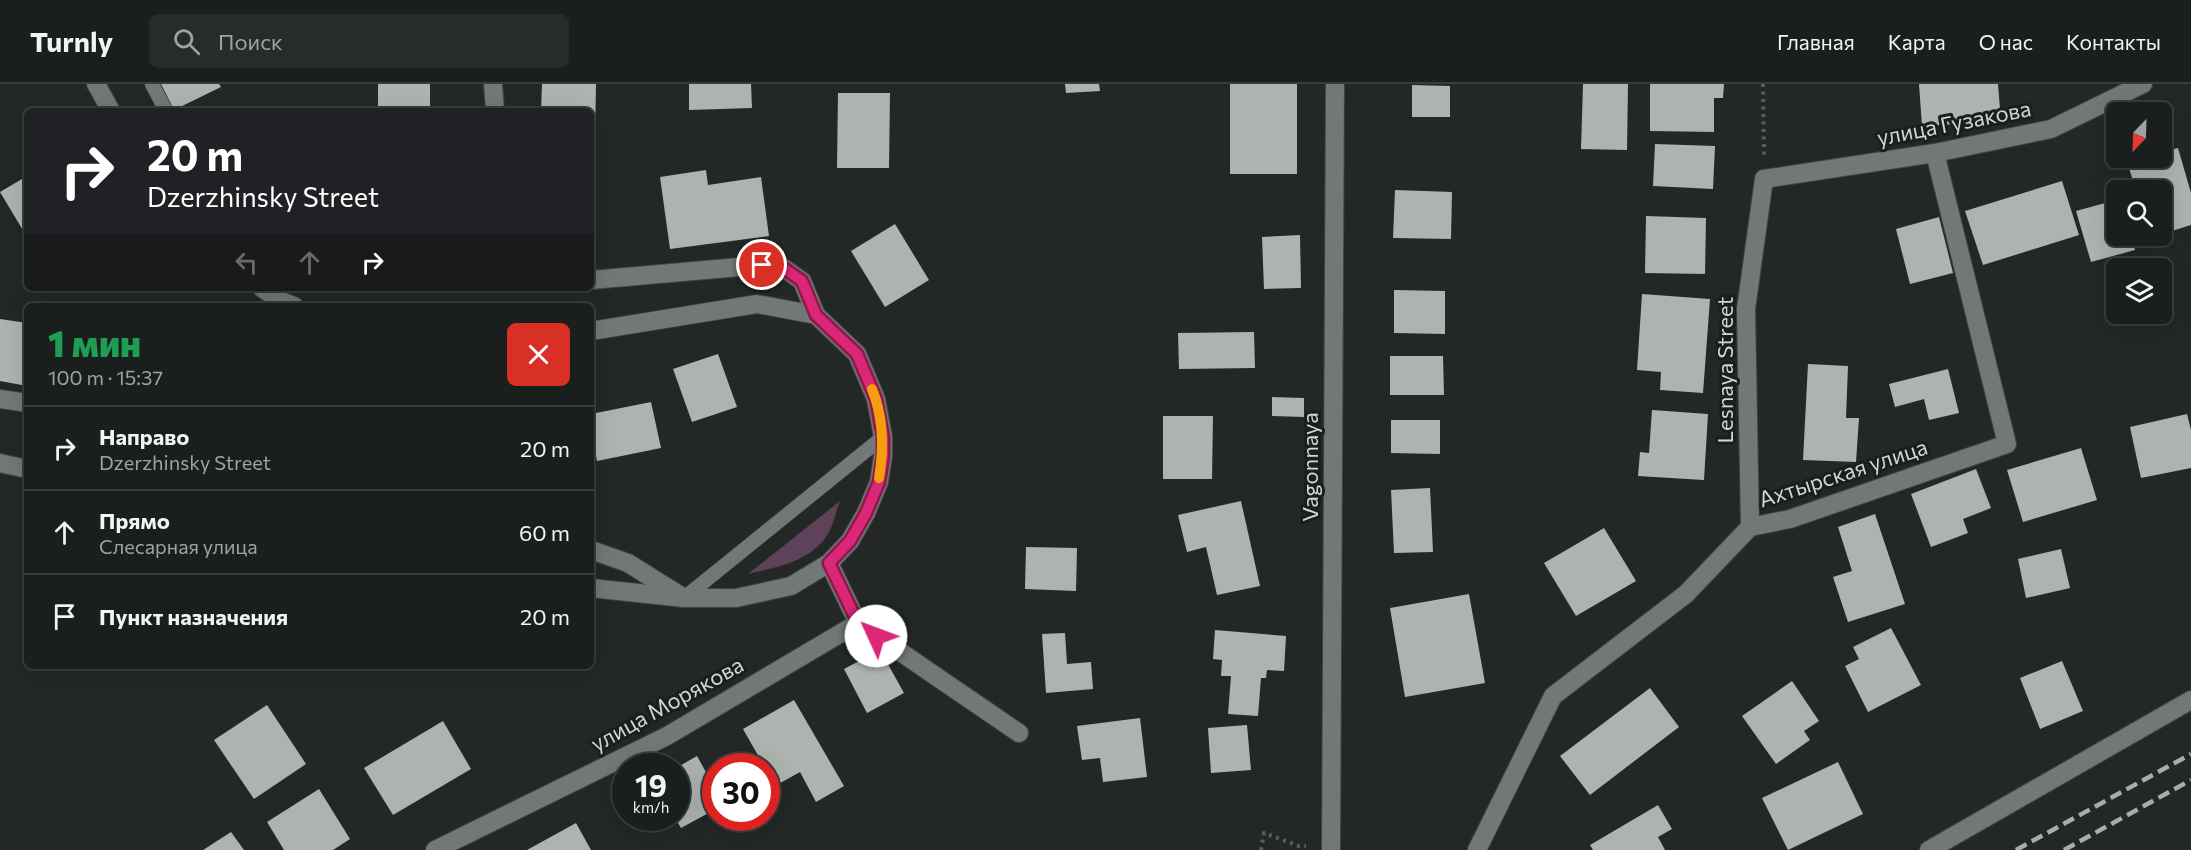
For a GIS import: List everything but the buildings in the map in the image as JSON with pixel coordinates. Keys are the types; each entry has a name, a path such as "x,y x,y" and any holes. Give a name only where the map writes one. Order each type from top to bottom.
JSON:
{"street":[{"path":"96,84 109,108"},
{"path":"493,84 495,108"},
{"name":"Vagonnaya","path":"1331,850 1335,84"},
{"name":"улица Гузакова","path":"1764,179 1935,153 2051,129 2144,84"},
{"name":"Ахтырская улица","path":"1477,850 1553,696 1686,594 1750,527 1790,519 2007,444 1935,153"},
{"name":"Lesnaya Street","path":"1750,527 1746,309 1764,179"},
{"path":"594,280 762,265 785,269 802,281 816,315 857,354 876,399 883,437 879,482 866,513 850,541 829,563 791,586 736,598 684,598 594,588"},
{"path":"266,291 286,303"},
{"path":"594,331 757,304 816,315"},
{"path":"0,399 24,403"},
{"path":"0,463 24,468"},
{"path":"594,551 628,563 684,598"},
{"path":"829,563 858,623 1019,733"},
{"name":"улица Морякова","path":"435,850 667,736 858,623"},
{"path":"1929,850 2191,700"}],"lane":[{"path":"152,84 164,108"},
{"path":"684,598 883,437"}],"path":[{"path":"1763,84 1764,179"},
{"path":"1261,850 1264,833 1299,846"}],"shaded area":[{"path":"840,501 829,532 814,550 794,561 748,574"}],"railway":[{"path":"2016,850 2191,754"},
{"path":"2064,850 2191,780"}],"slow traffic":[{"path":"872,389 883,437 883,456 879,478"}],"route":[{"path":"762,265 785,269 802,281 816,315 857,354 876,399 883,437 879,482 866,513 850,541 829,563 858,623 876,636"}]}
